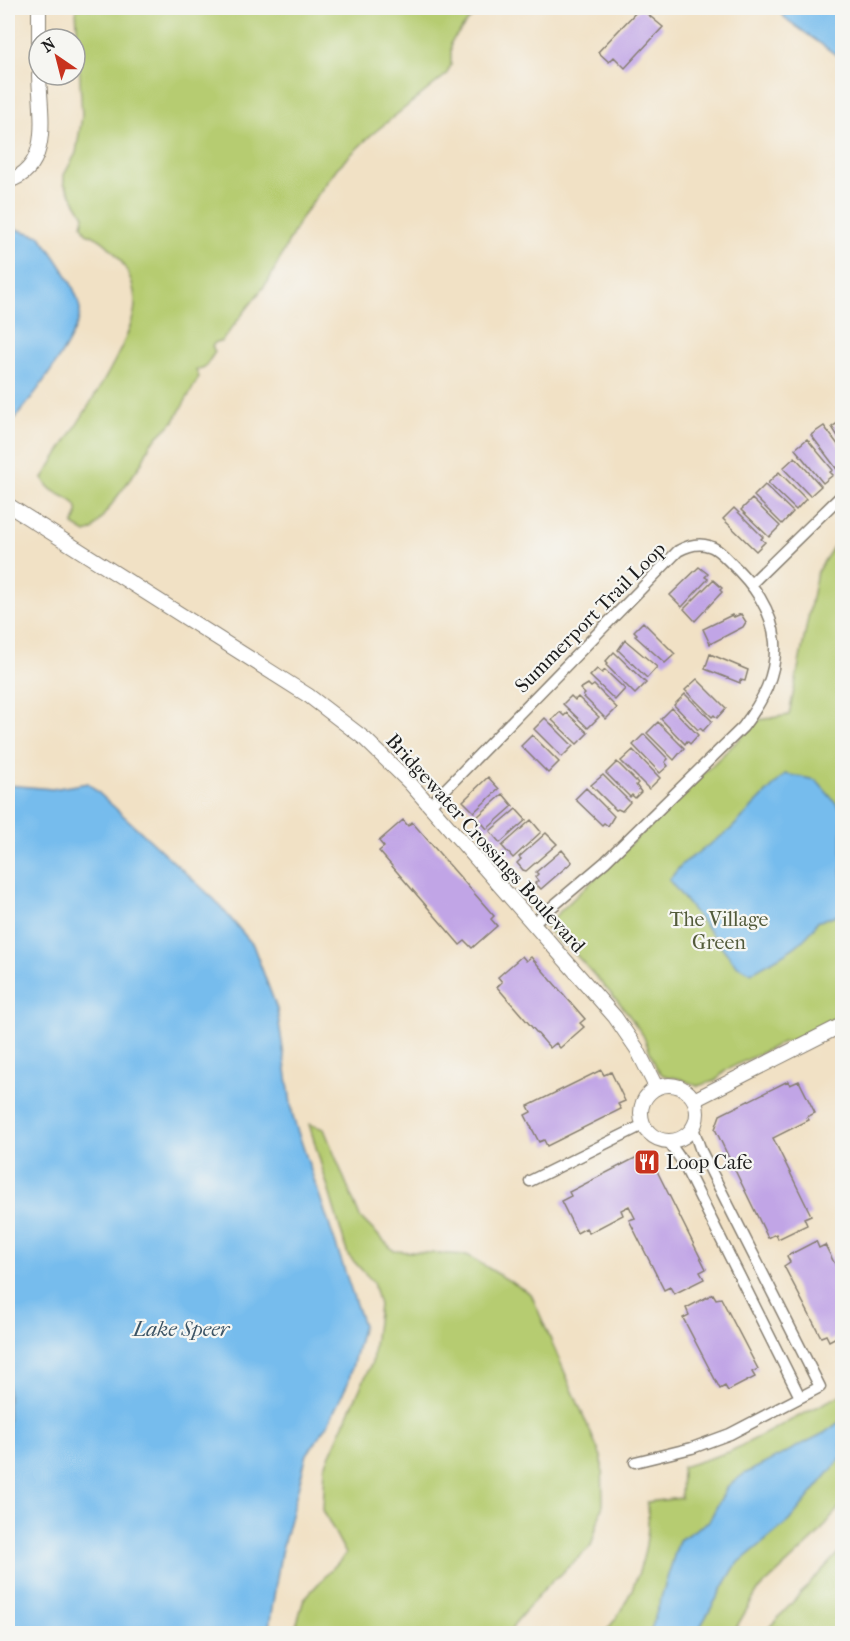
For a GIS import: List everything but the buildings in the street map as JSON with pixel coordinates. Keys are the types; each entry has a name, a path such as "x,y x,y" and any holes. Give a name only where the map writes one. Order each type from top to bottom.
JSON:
{"street":[{"path":"39,8 39,27"},
{"path":"8,182 28,171 39,153 39,87"},
{"path":"752,583 843,495"},
{"name":"Bridgewater Crossings Boulevard","path":"8,505 317,702 372,745 430,805 615,1017 636,1049 656,1087"},
{"name":"Summerport Trail Loop","path":"430,805 678,551 688,545 710,546 720,552 752,583 765,606 775,641 771,676 756,710 742,727 605,861 533,923"},
{"path":"694,1100 843,1025"},
{"path":"678,1086 694,1100 697,1114 693,1128 682,1138 668,1141 653,1137 643,1125 642,1104 656,1087 678,1086"},
{"path":"530,1182 643,1125"},
{"path":"635,1462 692,1448 730,1434 820,1387 701,1151 693,1128"},
{"path":"668,1141 682,1161 800,1397"}],"green space":[{"path":"76,8 479,8 451,42 451,65 446,75 371,135 337,168 301,218 269,280 221,342 216,342 212,346 215,352 205,367 196,370 199,377 174,421 151,443 141,464 93,530 86,533 73,525 77,507 68,498 48,486 43,478 112,367 132,322 135,298 125,267 107,245 86,233 82,225 84,216 64,183 64,175 76,153 82,116 80,87 87,87 87,27 77,27"},
{"name":"The Village Green","path":"842,533 842,1013 837,1020 796,1041 783,1042 726,1070 715,1081 697,1086 663,1075 657,1069 643,1035 623,1007 567,945 560,943 545,926 759,720 789,715 817,572"},
{"path":"309,1124 324,1129 360,1217 394,1251 467,1255 531,1294 602,1459 603,1504 591,1546 544,1589 515,1623 510,1633 294,1633 304,1599 346,1554 323,1510 325,1466 372,1362 379,1305 373,1282 348,1255"},
{"path":"842,1394 842,1504 816,1537 757,1592 733,1633 604,1634 624,1605 639,1572 647,1537 647,1502 681,1498 682,1467 729,1452"},
{"path":"842,1549 842,1633 764,1633"}],"water":[{"path":"776,8 842,8 842,59 786,19"},
{"path":"8,227 40,236 69,281 80,309 72,334 52,370 8,425"},
{"path":"785,774 816,780 842,810 842,913 817,922 812,931 797,945 751,973 736,965 669,880 682,864 730,830"},
{"name":"Lake Speer","path":"88,783 215,900 253,945 277,1009 293,1117 363,1325 348,1383 327,1426 307,1454 281,1553 268,1633 8,1633 8,785 52,789"},
{"path":"842,1420 842,1457 789,1521 736,1565 699,1629 693,1633 650,1633 679,1540 709,1521 727,1487 744,1474 824,1433"}],"place":[{"name":"Loop Cafe","path":"647,1162"}]}
